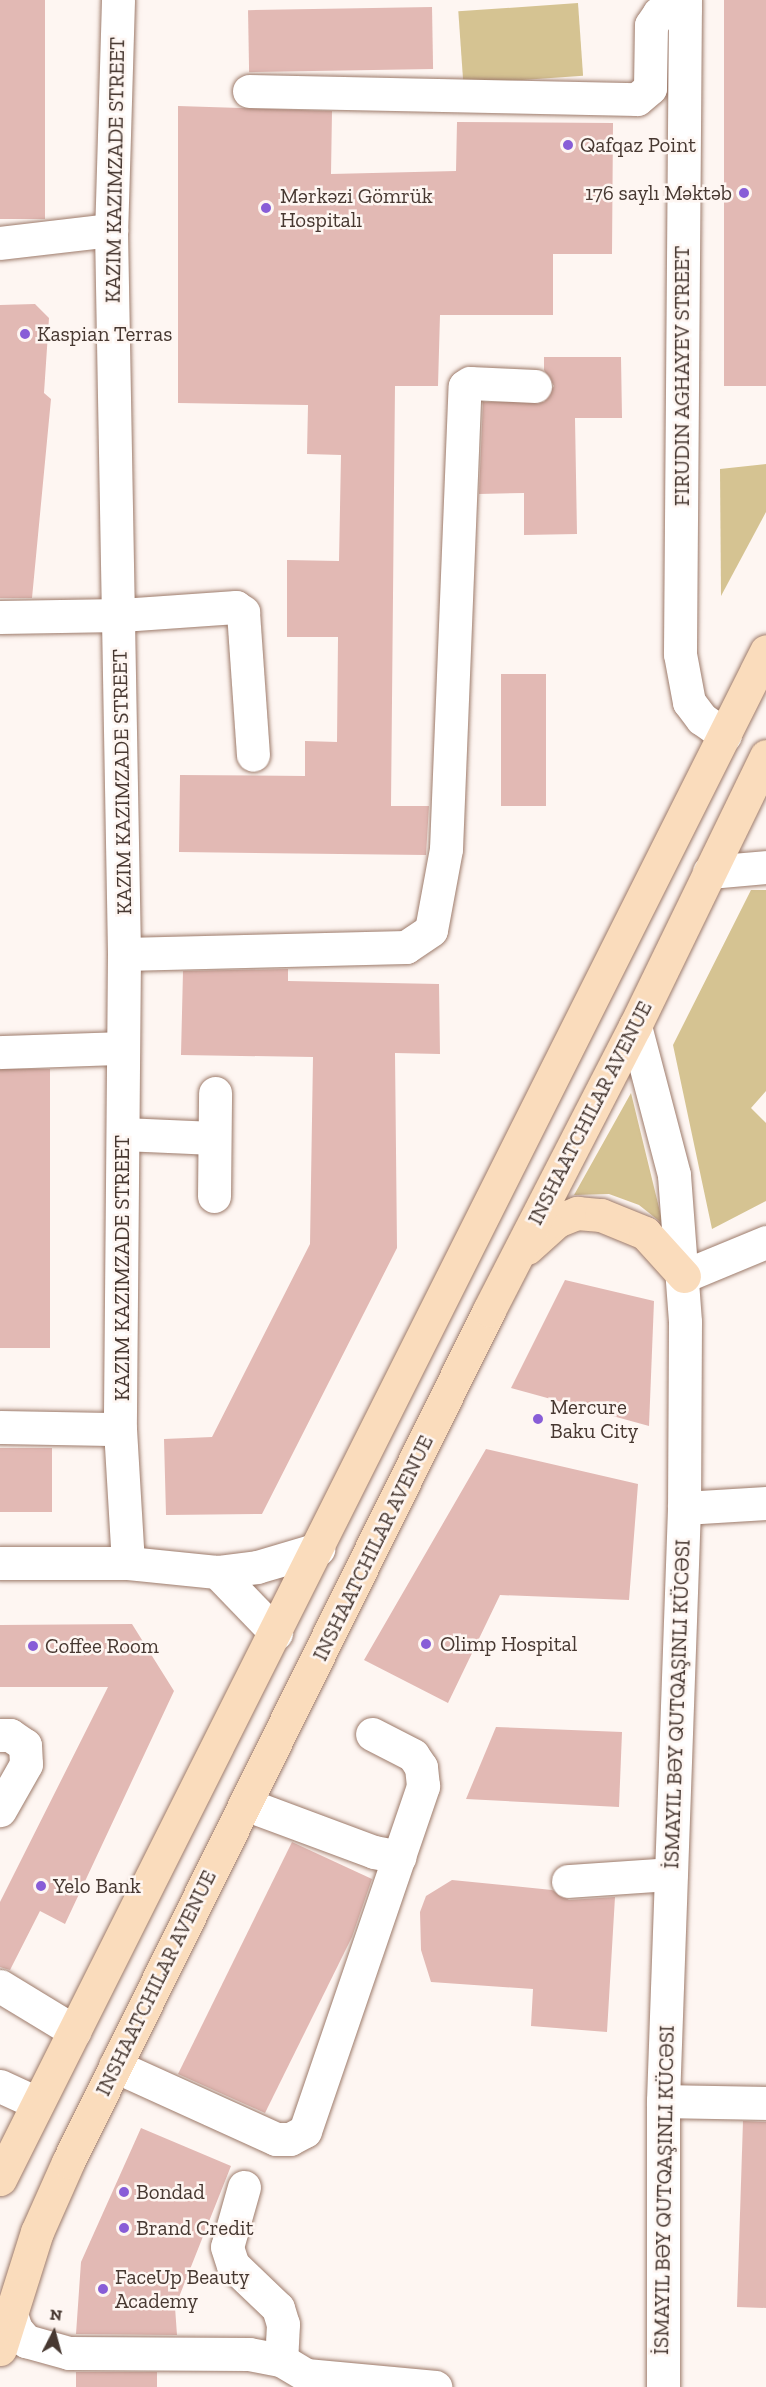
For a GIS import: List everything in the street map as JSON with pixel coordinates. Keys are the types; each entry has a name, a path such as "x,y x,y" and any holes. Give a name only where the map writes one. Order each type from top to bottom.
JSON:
{"main road":[{"path":"0,2179 276,1633 766,651"},
{"name":"INSHAATCHILAR AVENUE","path":"0,2349 10,2311 37,2232 115,2066 515,1260 635,1026 766,756"},
{"path":"515,1260 557,1221 577,1213 601,1215 645,1233 684,1276"}],"street":[{"name":"KAZIM KAZIMZADE STREET","path":"118,0 111,230 121,615 124,954 120,1429 128,1563"},
{"path":"249,91 637,99 650,88 651,25 659,13 685,5"},
{"name":"FIRUDIN AGHAYEV STREET","path":"685,5 680,654 689,702 702,719 725,735"},
{"path":"0,243 111,230"},
{"path":"124,954 406,947 431,930 446,849 465,386 470,383 535,386"},
{"path":"0,617 121,615 236,607 243,612 253,755"},
{"path":"710,872 766,867"},
{"path":"635,1026 674,1175 684,1276 684,1508 663,2101 663,2387"},
{"path":"0,1052 123,1048"},
{"path":"213,1196 215,1093"},
{"path":"123,1134 214,1138"},
{"path":"684,1276 766,1242"},
{"path":"0,1427 120,1429"},
{"path":"684,1508 766,1503"},
{"path":"0,1563 128,1563 217,1572 257,1567 318,1549"},
{"path":"217,1572 276,1633"},
{"path":"115,2066 276,2139 290,2139 305,2131 423,1786 421,1767 413,1755 372,1734"},
{"path":"0,1735 9,1736 25,1745 26,1764 0,1810"},
{"path":"245,1804 374,1852 400,1857"},
{"path":"568,1881 671,1874"},
{"path":"0,1986 74,2031"},
{"path":"0,2086 38,2103"},
{"path":"663,2101 766,2103"},
{"path":"244,2187 227,2247 234,2265 278,2308 283,2324 281,2360"},
{"path":"10,2311 16,2329 26,2341 69,2353 249,2354 281,2360 306,2375 435,2387"}],"shaded area":[{"path":"578,3 583,76 463,84 458,11"},
{"path":"766,464 766,512 721,596 720,469"},
{"path":"751,890 766,890 766,1091 751,1108 766,1123 766,1201 712,1229 673,1045"},
{"path":"631,1093 663,1224 639,1205 609,1194 574,1195"}],"building":[{"path":"0,0 45,0 45,219 0,219"},
{"name":"176 saylı Məktəb","path":"724,0 766,0 766,386 724,386"},
{"path":"432,7 433,69 249,72 248,10"},
{"path":"178,106 332,111 331,174 456,171 457,122 613,123 612,254 553,254 553,315 440,315 438,386 395,386 391,806 429,806 426,855 179,852 180,775 305,776 305,741 337,742 338,637 287,637 287,560 339,561 341,455 307,454 308,405 178,403"},
{"path":"35,304 49,318 44,393 51,399 32,598 0,598 0,305"},
{"path":"544,357 621,357 622,418 575,418 577,534 524,535 524,493 479,494 483,402 544,402 554,386 544,370"},
{"path":"501,674 546,674 546,806 501,806"},
{"path":"288,969 288,981 439,984 440,1054 395,1053 397,1248 262,1514 166,1515 164,1439 212,1437 310,1244 313,1057 181,1055 183,971"},
{"path":"0,1069 50,1069 50,1348 0,1348"},
{"path":"565,1280 654,1301 649,1426 511,1388"},
{"path":"0,1448 52,1448 52,1512 0,1512"},
{"path":"486,1449 638,1484 629,1600 500,1595 448,1703 364,1660"},
{"path":"132,1624 174,1691 65,1924 40,1911 10,1970 0,1967 0,1902 108,1687 0,1687 0,1625"},
{"path":"496,1727 622,1732 619,1807 466,1799"},
{"path":"292,1842 372,1879 352,1937 265,2113 178,2074"},
{"path":"452,1880 552,1890 569,1900 615,1897 607,2032 531,2026 533,1989 431,1982 421,1950 420,1912 426,1896"},
{"path":"743,2121 766,2122 766,2308 737,2307"},
{"path":"141,2128 231,2166 175,2307 177,2335 76,2334 81,2262"},
{"path":"76,2372 157,2372 157,2387 76,2387"}],"place":[{"name":"Qafqaz Point","path":"568,145"},
{"name":"176 saylı Məktəb","path":"744,193"},
{"name":"Mərkəzi Gömrük Hospitalı","path":"266,208"},
{"name":"Kaspian Terras","path":"25,334"},
{"name":"Mercure Baku City","path":"538,1419"},
{"name":"Olimp Hospital","path":"426,1644"},
{"name":"Coffee Room","path":"33,1646"},
{"name":"Yelo Bank","path":"41,1886"},
{"name":"Bondad","path":"124,2192"},
{"name":"Brand Credit","path":"124,2228"},
{"name":"FaceUp Beauty Academy","path":"103,2289"}]}
